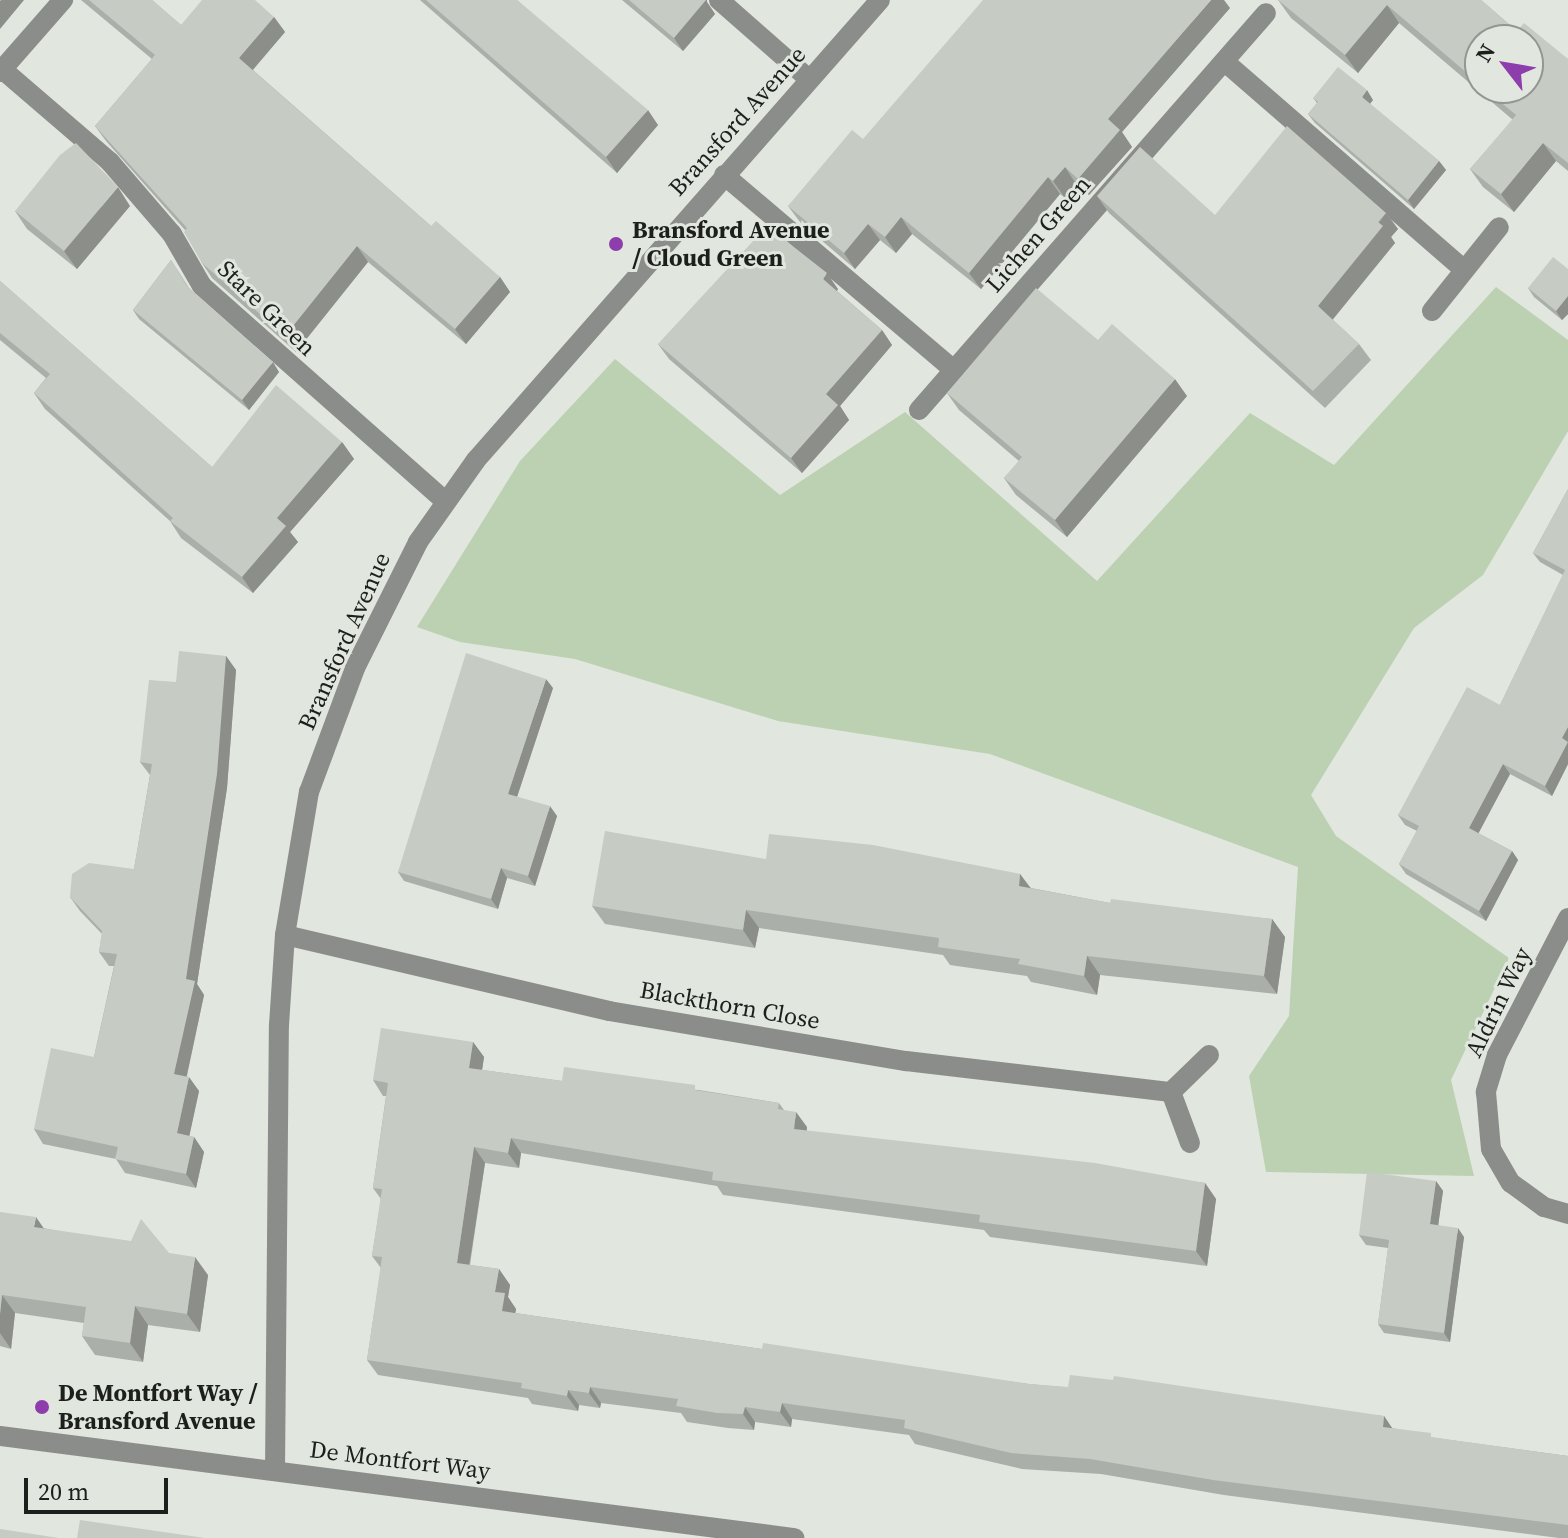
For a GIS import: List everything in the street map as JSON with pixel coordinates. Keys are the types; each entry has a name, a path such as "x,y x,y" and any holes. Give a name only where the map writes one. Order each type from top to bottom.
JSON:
{"street":[{"name":"Stare Green","path":"63,0 1,70 110,162 172,234 202,286 445,501"},
{"path":"719,0 809,79"},
{"name":"Bransford Avenue","path":"275,1471 279,1025 285,935 306,806 326,742 379,616 445,501 520,406 880,0"},
{"name":"Lichen Green","path":"919,410 1266,13"},
{"path":"1225,62 1462,268"},
{"path":"724,175 953,369"},
{"path":"1432,311 1462,268 1499,227"},
{"name":"Aldrin Way","path":"1568,918 1497,1055 1486,1092 1491,1149 1511,1183 1544,1207 1568,1214"},
{"name":"Blackthorn Close","path":"285,935 609,1011 906,1061 1171,1092"},
{"path":"1190,1143 1171,1092 1209,1055"},
{"name":"De Montfort Way","path":"0,1436 794,1538"}],"green space":[{"path":"1496,287 1568,340 1568,431 1483,575 1414,628 1311,795 1336,836 1509,958 1451,1080 1474,1176 1266,1172 1249,1076 1289,1016 1298,867 990,754 778,721 575,659 460,642 417,627 520,461 615,359 780,495 905,412 1097,581 1250,413 1334,465"}],"building":[{"path":"89,0 152,0 181,25 202,0 255,0 274,17 239,58 431,226 436,221 500,277 455,329 357,246 285,336 202,263 184,232 187,228 95,126 155,55"},
{"path":"426,0 517,0 648,110 606,157"},
{"path":"629,0 706,0 674,38"},
{"path":"983,0 1211,0 1108,119 1120,130 1078,179 1065,167 1053,181 1048,177 969,273 901,217 885,237 868,224 844,253 788,206 852,130 863,139"},
{"path":"1278,0 1481,0 1509,24 1464,24 1464,70 1387,5 1345,55"},
{"path":"1544,39 1568,59 1568,163 1543,143 1501,194 1470,169 1516,115 1503,104 1544,104"},
{"path":"1338,67 1367,90 1362,97 1439,161 1408,200 1308,114 1318,102 1313,98"},
{"path":"1287,126 1386,213 1378,222 1383,226 1318,306 1359,344 1313,391 1097,196 1140,147 1215,215"},
{"path":"76,143 118,187 64,251 15,211 60,155"},
{"path":"767,226 827,273 823,279 882,330 826,394 838,405 791,458 658,344"},
{"path":"1553,257 1568,269 1568,296 1556,311 1528,288"},
{"path":"171,260 187,286 273,362 242,400 133,310"},
{"path":"0,281 212,467 276,385 342,442 277,518 286,526 242,577 170,521 173,518 34,393 50,374 0,333"},
{"path":"1036,288 1098,340 1112,324 1175,379 1055,520 1004,478 1022,457 947,393"},
{"path":"1568,489 1568,727 1562,738 1568,742 1545,786 1503,764 1469,828 1512,851 1479,911 1399,864 1419,826 1398,815 1467,687 1500,705 1565,570 1533,553"},
{"path":"179,651 226,656 217,774 186,979 195,981 174,1074 189,1077 177,1133 194,1137 186,1174 115,1159 118,1147 34,1129 51,1048 94,1057 117,954 99,952 102,931 70,897 72,874 89,863 134,869 152,764 140,762 149,680 176,682"},
{"path":"466,653 546,679 508,794 550,806 528,876 501,868 491,899 398,872"},
{"path":"605,831 766,859 769,834 873,845 1020,874 1019,886 1110,903 1111,899 1272,919 1264,976 1087,956 1084,976 1018,964 1020,959 938,947 939,938 746,910 743,930 592,906"},
{"path":"381,1028 473,1042 469,1068 562,1081 564,1067 695,1085 695,1090 779,1103 778,1109 796,1112 794,1129 1095,1163 1205,1183 1196,1251 979,1222 980,1215 712,1180 713,1172 511,1138 508,1153 474,1147 457,1263 499,1269 495,1292 505,1293 502,1311 762,1349 763,1343 1029,1384 1068,1387 1070,1375 1113,1380 1114,1376 1384,1416 1383,1427 1431,1433 1431,1437 1568,1456 1568,1525 1213,1480 1090,1459 1011,1453 904,1428 905,1420 782,1403 780,1412 745,1407 743,1414 717,1413 676,1406 678,1399 590,1387 589,1393 568,1390 567,1396 521,1388 522,1383 367,1360 382,1257 372,1256 382,1189 373,1188 388,1083 373,1080"},
{"path":"1367,1172 1436,1181 1430,1224 1458,1228 1444,1333 1378,1324 1389,1240 1359,1235"},
{"path":"0,1212 36,1217 34,1227 131,1241 141,1219 169,1253 195,1257 187,1314 135,1306 130,1343 82,1336 86,1307 2,1295 0,1314"},
{"path":"80,1520 205,1538 77,1538"},
{"path":"0,1529 59,1538 0,1538"}],"place":[{"name":"Bransford Avenue / Cloud Green","path":"616,244"},
{"name":"De Montfort Way / Bransford Avenue","path":"42,1407"}]}
